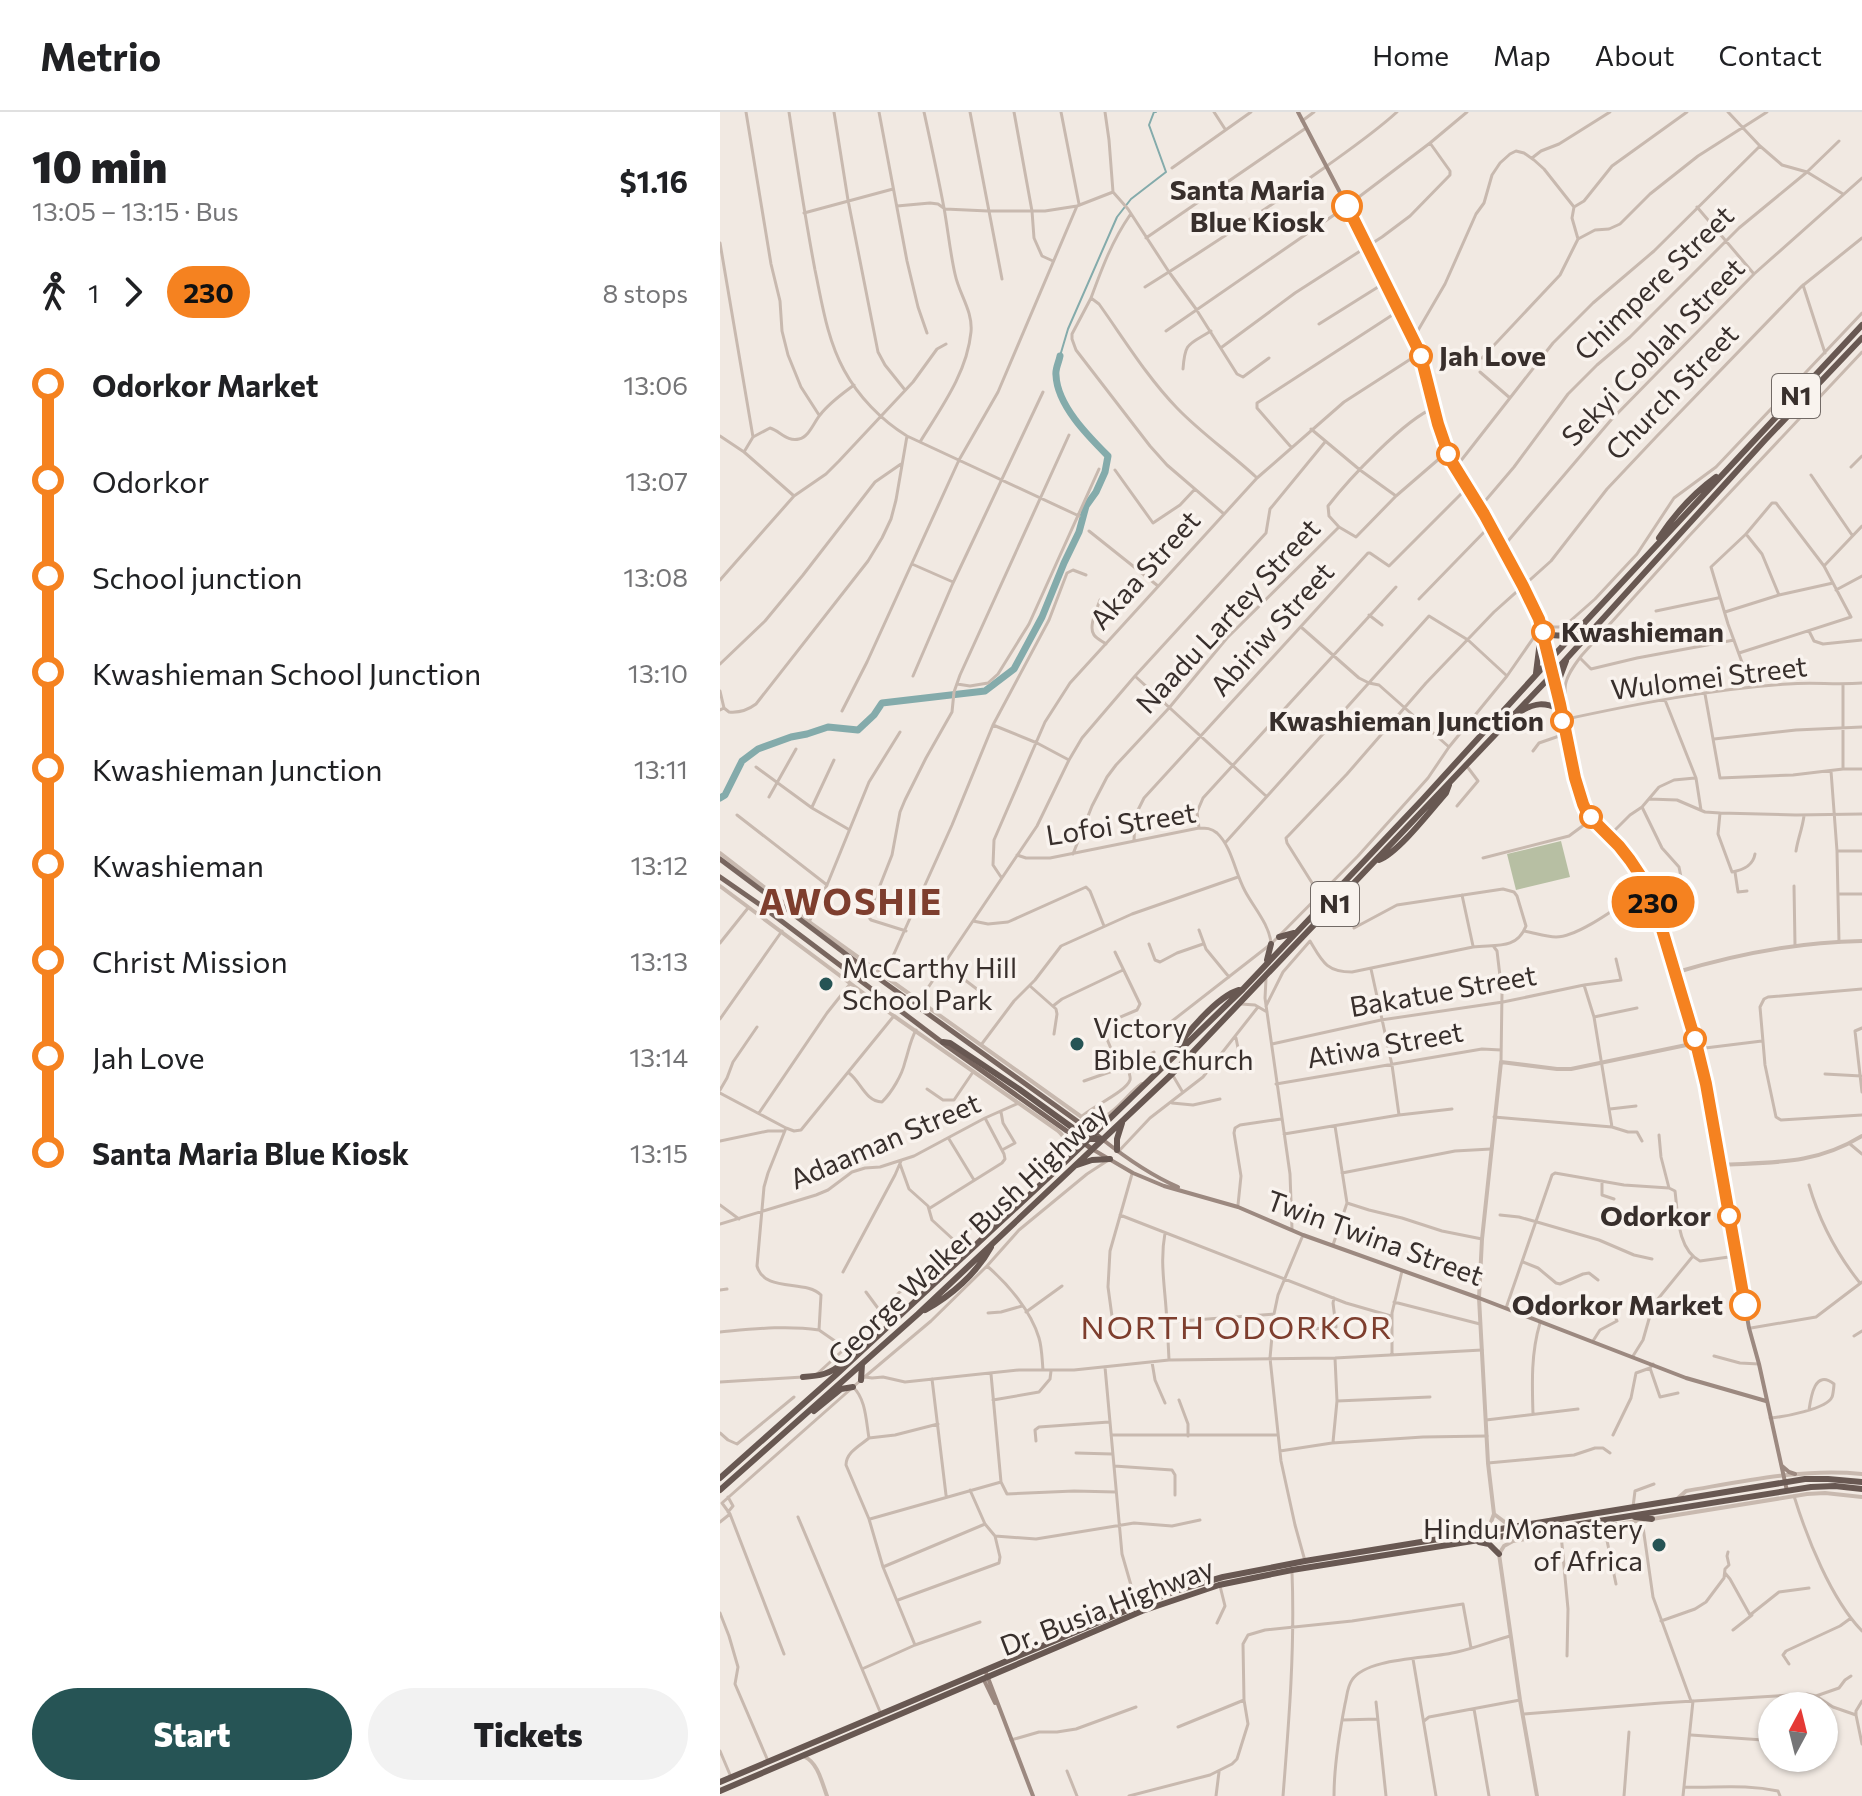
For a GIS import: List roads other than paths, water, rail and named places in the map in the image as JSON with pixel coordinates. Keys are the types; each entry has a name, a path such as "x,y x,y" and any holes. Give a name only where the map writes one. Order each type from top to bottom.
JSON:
{"highway":[{"name":"N1","path":"1266,964 1651,551 1668,525 1703,486 1729,468 1862,325"},
{"name":"George Walker Bush Highway","path":"720,1490 918,1314 1172,1074 1376,862 1862,338"},
{"path":"1542,630 1552,636 1564,636 1583,625"},
{"path":"1535,676 1540,641"},
{"path":"1557,696 1568,656"},
{"path":"1511,717 1533,704 1550,704 1559,711"},
{"path":"1279,937 1297,932"},
{"path":"1266,964 1271,944"},
{"name":"George Walker Bush Highway","path":"720,1478 1065,1162 1084,1139 1095,1133 1169,1062 1185,1035 1225,997 1243,989 1266,964"},
{"path":"943,1042 950,1043 997,1075 1084,1139 1102,1139"},
{"path":"1117,1151 1117,1139 1124,1119"},
{"path":"1084,1139 1087,1127"},
{"path":"1073,1166 1110,1159"},
{"path":"803,1377 828,1374 835,1370 875,1334 887,1328"},
{"path":"862,1364 863,1378"},
{"path":"803,1377 813,1394"},
{"path":"807,1413 819,1408 841,1389 853,1387"},
{"path":"1710,1503 1723,1495 1774,1487 1784,1478"},
{"name":"Dr. Busia Highway","path":"720,1791 1137,1606 1211,1580 1305,1561 1675,1500 1784,1478 1862,1482"},
{"path":"1787,1491 1792,1485 1828,1479"},
{"name":"Dr. Busia Highway","path":"720,1782 881,1714 1142,1611 1219,1585 1292,1570 1787,1491 1823,1486 1862,1489"},
{"path":"1637,1517 1652,1519"},
{"path":"1472,1541 1489,1544 1499,1554"}],"main road":[{"path":"1298,112 1420,353 1447,452 1539,619 1550,676 1583,804 1592,819 1630,860 1655,906 1706,1084 1749,1328 1787,1491"},
{"path":"1542,630 1540,641 1547,663"},
{"path":"1550,676 1559,711"},
{"path":"720,859 867,970 1045,1094 1102,1139"},
{"path":"720,877 730,889 759,904 926,1033 943,1042"},
{"path":"862,981 867,970"},
{"path":"1084,1139 1092,1149"},
{"name":"Twin Twina Street","path":"1102,1139 1134,1164 1195,1195"},
{"name":"Twin Twina Street","path":"1092,1149 1133,1173 1164,1186 1238,1207 1303,1235 1506,1308 1652,1366 1766,1401"},
{"path":"1781,1464 1795,1474"},
{"path":"984,1674 1033,1796"}],"street":[{"path":"746,112 780,301 782,331 801,387 819,415"},
{"path":"789,112 804,213 827,327 844,370 854,385 882,417 907,436 1079,516"},
{"path":"834,112 878,352 905,390"},
{"path":"879,112 918,307 927,333"},
{"path":"920,442 959,375 971,334 969,313 954,274 945,209 924,112"},
{"path":"970,112 1002,279"},
{"path":"1014,112 1034,238 1038,250 1046,259 1053,261"},
{"path":"842,711 959,460 998,392 1078,205 1061,112"},
{"path":"1105,112 1113,192 1128,209 1237,374 1242,377 1269,358"},
{"path":"1214,112 1226,131"},
{"path":"1172,168 1251,112"},
{"path":"1302,121 1314,112"},
{"path":"1145,287 1229,234 1369,136 1397,112"},
{"path":"1166,331 1347,206 1467,112"},
{"path":"1532,158 1610,112"},
{"path":"1574,207 1584,201 1612,166 1687,112"},
{"path":"1728,112 1782,165 1807,172 1843,194"},
{"path":"1482,358 1560,275 1578,239 1595,230 1620,224 1650,194 1698,156 1767,112"},
{"path":"1146,238 1306,128"},
{"name":"Chimpere Street","path":"1480,507 1568,394 1630,337 1726,240 1839,141"},
{"path":"1221,348 1295,293 1410,216 1450,175 1430,143"},
{"path":"1456,467 1553,343 1593,303 1654,251 1760,146"},
{"path":"1413,339 1445,284 1476,214 1484,203 1488,184 1500,163 1510,154 1516,151 1524,153 1544,169 1574,207 1572,218 1578,239"},
{"name":"Sekyi Coblah Street","path":"1502,548 1611,420 1754,274 1862,178"},
{"path":"804,213 894,189"},
{"path":"897,206 930,203 945,209 1058,210 1113,192"},
{"path":"1697,207 1754,274"},
{"path":"1131,214 1116,235 1091,298 1072,334 1076,350 1167,465 1224,514"},
{"name":"Church Street","path":"1314,886 1286,838 1494,612 1551,561 1618,477 1803,285 1862,238"},
{"path":"720,243 753,437"},
{"path":"1319,324 1386,282"},
{"path":"1803,285 1825,353"},
{"path":"1091,298 1099,304 1175,406 1257,478"},
{"path":"1291,447 1257,408 1257,403 1400,310"},
{"path":"1167,1025 1279,937 1428,778 1542,630 1569,622 1595,599 1637,554 1674,498 1716,467 1862,313"},
{"path":"1183,369 1185,349 1211,331"},
{"path":"720,580 794,496 826,474 882,417 937,349 946,344"},
{"path":"1570,718 1564,690 1568,674 1580,658 1689,536 1862,352"},
{"name":"Akaa Street","path":"1001,877 993,865 994,840 1045,722 1070,683 1257,478 1354,394 1420,353"},
{"path":"1480,372 1511,399"},
{"path":"744,452 753,437 770,428 784,437 800,439 805,436 819,415 854,385"},
{"path":"913,676 1043,392"},
{"path":"1339,527 1329,516 1328,506 1360,470 1418,416 1434,408"},
{"path":"1311,429 1396,496"},
{"path":"906,931 871,920 868,916 892,855 900,812 952,712 957,684 1069,435"},
{"path":"720,436 744,452 794,496"},
{"path":"720,691 722,709 729,712 749,710 756,704 868,561 891,519 907,436"},
{"path":"919,1001 1037,826 1082,738 1266,533 1270,509 1325,442"},
{"name":"Naadu Lartey Street","path":"1073,854 1107,777 1227,638 1339,527 1356,537 1396,496 1447,452"},
{"path":"1851,467 1862,456"},
{"path":"720,664 765,621 875,482 901,464"},
{"path":"957,684 970,686 994,679 1029,624 1099,469"},
{"path":"1115,470 1153,523 1180,505 1195,489"},
{"path":"1811,475 1852,535"},
{"name":"Abiriw Street","path":"1134,841 1133,827 1139,806 1368,553 1389,566 1467,487"},
{"path":"1739,653 1850,618 1851,615 1824,566 1776,503 1772,503 1746,534 1711,567 1734,640 1751,687"},
{"path":"1419,599 1490,526"},
{"path":"1824,566 1862,526"},
{"path":"1089,531 1158,586"},
{"path":"1746,534 1762,554 1779,595"},
{"path":"912,564 953,583"},
{"path":"884,976 993,725 1049,620 1062,580 1073,570 1086,575"},
{"path":"1836,590 1862,576"},
{"path":"1725,612 1779,595 1833,583"},
{"path":"1199,828 1199,805 1396,587"},
{"path":"1656,611 1720,597"},
{"path":"1100,600 1092,632 1106,644"},
{"path":"1369,615 1382,625"},
{"path":"1225,843 1429,616 1468,640 1507,676"},
{"path":"1301,627 1359,678 1379,685 1449,747"},
{"path":"1809,630 1814,641 1823,644 1862,640"},
{"path":"1580,658 1591,669 1734,640"},
{"path":"1135,676 1266,796"},
{"name":"Wulomei Street","path":"1562,720 1751,687 1791,683 1862,683"},
{"path":"1843,684 1843,769"},
{"path":"1705,694 1720,778 1862,769"},
{"path":"1664,700 1696,778 1701,810"},
{"path":"993,725 1069,760"},
{"path":"1714,739 1862,727"},
{"path":"809,922 869,782 900,732"},
{"path":"1533,751 1539,743 1565,734"},
{"path":"769,797 796,749"},
{"path":"812,808 834,760"},
{"path":"1457,806 1478,781 1466,765"},
{"path":"756,767 812,808 848,829"},
{"path":"1831,771 1839,942"},
{"path":"1609,836 1664,783 1696,778"},
{"path":"1649,799 1677,800 1701,810 1720,813 1862,814"},
{"path":"1642,807 1662,848 1679,867 1682,882"},
{"path":"1720,813 1718,834 1731,871 1735,872"},
{"path":"737,815 827,885"},
{"path":"1796,851 1804,815"},
{"path":"1483,858 1569,836 1592,819"},
{"name":"Lofoi Street","path":"1017,855 1034,858 1073,854 1199,828 1214,831 1225,843 1238,877 1268,931 1271,944"},
{"path":"1837,851 1862,851"},
{"path":"720,853 746,876 1081,1117 1128,1082 1127,1066"},
{"path":"1735,872 1751,864 1755,854"},
{"path":"1735,872 1738,892 1747,891"},
{"path":"981,1045 1061,946 1132,914 1238,877"},
{"path":"720,886 730,889 850,984 894,1016 926,1033 973,1072 1019,1103"},
{"path":"1794,886 1795,945"},
{"path":"973,921 988,924 1008,922 1086,887 1104,927"},
{"path":"1524,931 1554,937 1567,936 1647,887"},
{"path":"1267,1009 1283,972 1310,941 1321,961 1336,971 1352,972 1473,947 1494,947 1513,942 1526,926 1519,900 1514,892 1503,889 1397,905 1354,928"},
{"path":"1838,894 1862,894"},
{"path":"1462,895 1473,947"},
{"path":"720,943 749,907"},
{"path":"1199,930 1203,944 1229,977"},
{"path":"720,1019 782,931"},
{"path":"1268,931 1279,937"},
{"path":"1674,973 1742,954 1795,945 1862,941"},
{"path":"1149,944 1155,960 1160,962 1203,944"},
{"path":"1488,1530 1494,1514 1488,1463 1479,1298 1482,1239 1501,1062 1503,1002 1500,967 1494,947"},
{"path":"1115,952 1140,1004 1104,1024 1101,1030 1119,1068"},
{"name":"Bakatue Street","path":"1272,1044 1381,1020 1621,980 1616,959"},
{"path":"944,964 982,993"},
{"path":"1371,968 1392,1065 1399,1115"},
{"path":"1053,1006 1123,970"},
{"path":"1267,975 1265,992 1292,1204 1292,1230"},
{"path":"759,1113 850,984"},
{"path":"1029,985 1053,1006 1057,1014 1054,1034"},
{"path":"1584,985 1594,1017 1612,1127"},
{"path":"1862,989 1768,997 1760,1007 1765,1065 1776,1117 1781,1120 1862,1115"},
{"path":"1240,1004 1267,1009"},
{"path":"1117,1151 1150,1118 1203,1077 1258,1007"},
{"path":"1594,1017 1637,1008"},
{"path":"720,1141 768,1131 801,1130 894,1016"},
{"path":"757,1027 733,1062 720,1092 785,1129"},
{"path":"1862,1028 1855,1031 1862,1092"},
{"path":"849,1073 875,1101 882,1102 904,1066 909,1043 916,1030"},
{"path":"1236,1036 1240,1058"},
{"path":"1501,1062 1571,1069 1697,1046 1762,1041"},
{"name":"Atiwa Street","path":"1276,1084 1482,1049 1501,1050"},
{"path":"1084,1081 1127,1066 1154,1052"},
{"path":"927,1089 943,1100 954,1100 973,1072"},
{"path":"1172,1074 1183,1093"},
{"path":"1825,1074 1861,1076"},
{"name":"George Walker Bush Highway","path":"1081,1117 1100,1120 1132,1091 1151,1079"},
{"path":"1172,1103 1193,1105 1220,1099"},
{"name":"George Walker Bush Highway","path":"1019,1103 1062,1134 1068,1145 1065,1162"},
{"name":"Adaaman Street","path":"720,1224 828,1190 858,1170 900,1162 1019,1103"},
{"path":"1610,1109 1636,1106"},
{"path":"1284,1134 1452,1109"},
{"path":"1001,1112 1003,1123 1015,1143 1002,1150"},
{"path":"1494,1117 1612,1127 1637,1132 1642,1141"},
{"path":"930,1208 1005,1159 985,1118"},
{"path":"1238,1207 1241,1176 1235,1128 1281,1119"},
{"path":"1333,1245 1347,1203 1335,1126"},
{"path":"785,1129 768,1173 757,1266 759,1273 767,1280 820,1292 819,1330"},
{"path":"1659,1135 1669,1188"},
{"path":"1720,1165 1802,1160 1825,1154 1862,1136"},
{"path":"949,1139 974,1181"},
{"path":"1850,1144 1862,1154"},
{"path":"1342,1173 1455,1151 1491,1149"},
{"path":"784,1654 729,1513 722,1503 931,1321 1019,1230 1110,1159"},
{"path":"900,1162 909,1189 930,1208 932,1220 956,1242"},
{"path":"843,1272 900,1162"},
{"path":"1114,1331 1108,1269 1110,1251 1133,1173"},
{"path":"1506,1308 1555,1173 1624,1185 1669,1188 1675,1191 1685,1247 1693,1256 1700,1261 1736,1256"},
{"path":"1602,1181 1601,1193 1614,1199"},
{"path":"1749,1328 1816,1317 1861,1282 1840,1258 1829,1238 1809,1185"},
{"path":"813,1377 874,1322 880,1311 1012,1192"},
{"path":"1347,1203 1442,1231 1482,1239"},
{"path":"720,1205 739,1219"},
{"path":"1120,1215 1334,1298 1391,1316"},
{"path":"1500,1215 1537,1222 1652,1259"},
{"path":"1165,1233 1162,1270 1169,1360"},
{"path":"1303,1235 1278,1295 1270,1358 1280,1451 1305,1561"},
{"path":"1633,1356 1643,1340 1653,1305 1693,1256"},
{"path":"1523,1262 1538,1268 1560,1284 1589,1273 1598,1280"},
{"path":"987,1266 1022,1306 1035,1327 1043,1370"},
{"path":"1392,1354 1391,1316 1402,1270"},
{"path":"1026,1312 1062,1286"},
{"path":"720,1290 727,1289"},
{"path":"866,1292 880,1311"},
{"path":"1313,1329 1336,1327 1334,1298"},
{"path":"1394,1302 1481,1324"},
{"path":"988,1313 1022,1306"},
{"path":"1593,1341 1600,1330 1617,1321 1612,1309"},
{"path":"1167,1322 1274,1314"},
{"path":"1533,1414 1532,1369 1540,1322"},
{"path":"720,1332 804,1328 819,1330 845,1348"},
{"path":"1854,1336 1862,1331"},
{"path":"863,1378 883,1377 905,1382 1019,1370 1051,1371 1169,1360 1335,1358 1482,1350"},
{"path":"1714,1356 1745,1364 1759,1364"},
{"path":"1332,1443 1337,1401 1335,1358"},
{"path":"1152,1362 1155,1380 1165,1403"},
{"path":"1613,1435 1631,1398 1636,1373 1652,1366 1660,1397 1678,1393"},
{"path":"1105,1367 1122,1554 1137,1606"},
{"path":"993,1400 1039,1392 1050,1379 1051,1371"},
{"path":"991,1374 1004,1491 1010,1495 1116,1492"},
{"path":"720,1382 803,1377"},
{"path":"932,1379 946,1496"},
{"path":"1770,1418 1809,1410 1823,1406 1831,1401 1834,1384 1831,1380 1818,1382 1812,1392 1809,1410"},
{"path":"853,1387 862,1399 869,1438"},
{"path":"720,1433 737,1444 794,1397"},
{"path":"1337,1401 1430,1397"},
{"path":"1179,1400 1188,1424 1188,1436"},
{"path":"1486,1420 1578,1409"},
{"path":"1036,1441 1037,1427 1109,1422"},
{"path":"915,1645 883,1567 846,1459 869,1438 938,1424"},
{"path":"1111,1435 1278,1435"},
{"path":"1280,1451 1332,1443 1487,1436"},
{"path":"1488,1463 1574,1455 1595,1448 1603,1448 1610,1453"},
{"path":"1076,1453 1112,1454"},
{"path":"1113,1466 1172,1470 1175,1495"},
{"name":"Dr. Busia Highway","path":"1784,1478 1795,1474 1862,1474"},
{"path":"869,1519 1001,1482"},
{"path":"1633,1507 1635,1491 1654,1484"},
{"path":"896,1600 997,1564 1000,1560 995,1536 985,1524 970,1490"},
{"path":"1652,1519 1794,1496 1825,1493 1862,1497"},
{"path":"1794,1496 1824,1573 1862,1631"},
{"path":"720,1522 733,1506 728,1497"},
{"path":"1494,1514 1510,1526"},
{"path":"798,1517 881,1714"},
{"path":"1537,1796 1499,1554 1504,1546 1513,1541 1604,1526 1637,1517 1653,1597 1692,1701 1683,1796"},
{"path":"995,1536 1036,1539 1147,1523 1180,1525 1200,1520"},
{"path":"883,1567 985,1524"},
{"path":"1604,1526 1616,1584"},
{"path":"1561,1534 1568,1609 1567,1656"},
{"path":"1661,1621 1706,1602 1724,1578 1729,1565 1728,1552"},
{"path":"1283,1796 1290,1720 1292,1570"},
{"path":"1725,1573 1752,1615"},
{"path":"1217,1623 1226,1604 1219,1585"},
{"path":"1733,1630 1779,1592 1809,1588"},
{"path":"1129,1796 1219,1771 1232,1764 1239,1753 1248,1724 1244,1700 1243,1641 1251,1634 1463,1604 1471,1648"},
{"path":"720,1613 738,1667 735,1684 768,1761"},
{"path":"1789,1664 1783,1655 1786,1651 1851,1618"},
{"path":"862,1669 915,1645 980,1622"},
{"path":"1334,1796 1335,1760 1342,1720 1351,1681 1362,1671 1384,1663 1441,1656 1510,1636"},
{"path":"1413,1659 1436,1796"},
{"path":"1828,1692 1839,1688 1851,1676"},
{"path":"1523,1714 1758,1697"},
{"path":"1178,1727 1244,1700"},
{"path":"1424,1721 1429,1717 1520,1700"},
{"path":"1862,1701 1856,1715 1862,1744"},
{"path":"1376,1702 1386,1796"},
{"path":"1011,1740 1039,1732 1076,1729 1136,1707"},
{"path":"1474,1709 1489,1796"},
{"path":"1838,1709 1856,1715"},
{"path":"1342,1720 1377,1719"},
{"path":"1624,1796 1629,1732"},
{"path":"1691,1735 1758,1740"},
{"path":"720,1751 731,1778"},
{"path":"803,1756 814,1763 827,1796"},
{"path":"1067,1771 1077,1796"},
{"path":"1216,1796 1219,1771"},
{"path":"1684,1787 1741,1785 1778,1791 1780,1796"}],"waterway":[{"path":"1060,356 1068,329 1117,217 1131,199 1166,172 1149,125 1156,112"},
{"path":"720,798 725,795 742,761 758,749 828,727 858,730 882,703 985,691 1014,669 1042,617 1079,532 1086,506 1105,472 1108,456 1075,419 1062,398 1056,373 1060,356"}],"place":[{"name":"Santa Maria Blue Kiosk","path":"1347,206"},
{"name":"Jah Love","path":"1421,356"},
{"name":"Kwashieman","path":"1543,632"},
{"name":"Kwashieman Junction","path":"1562,721"},
{"name":"McCarthy Hill School Park","path":"826,984"},
{"name":"Victory Bible Church","path":"1077,1044"},
{"name":"Odorkor","path":"1729,1216"},
{"name":"Odorkor Market","path":"1745,1305"},
{"name":"Hindu Monastery of Africa","path":"1659,1545"}],"district":[{"name":"AWOSHIE","path":"851,902"},
{"name":"NORTH ODORKOR","path":"1237,1328"}]}
